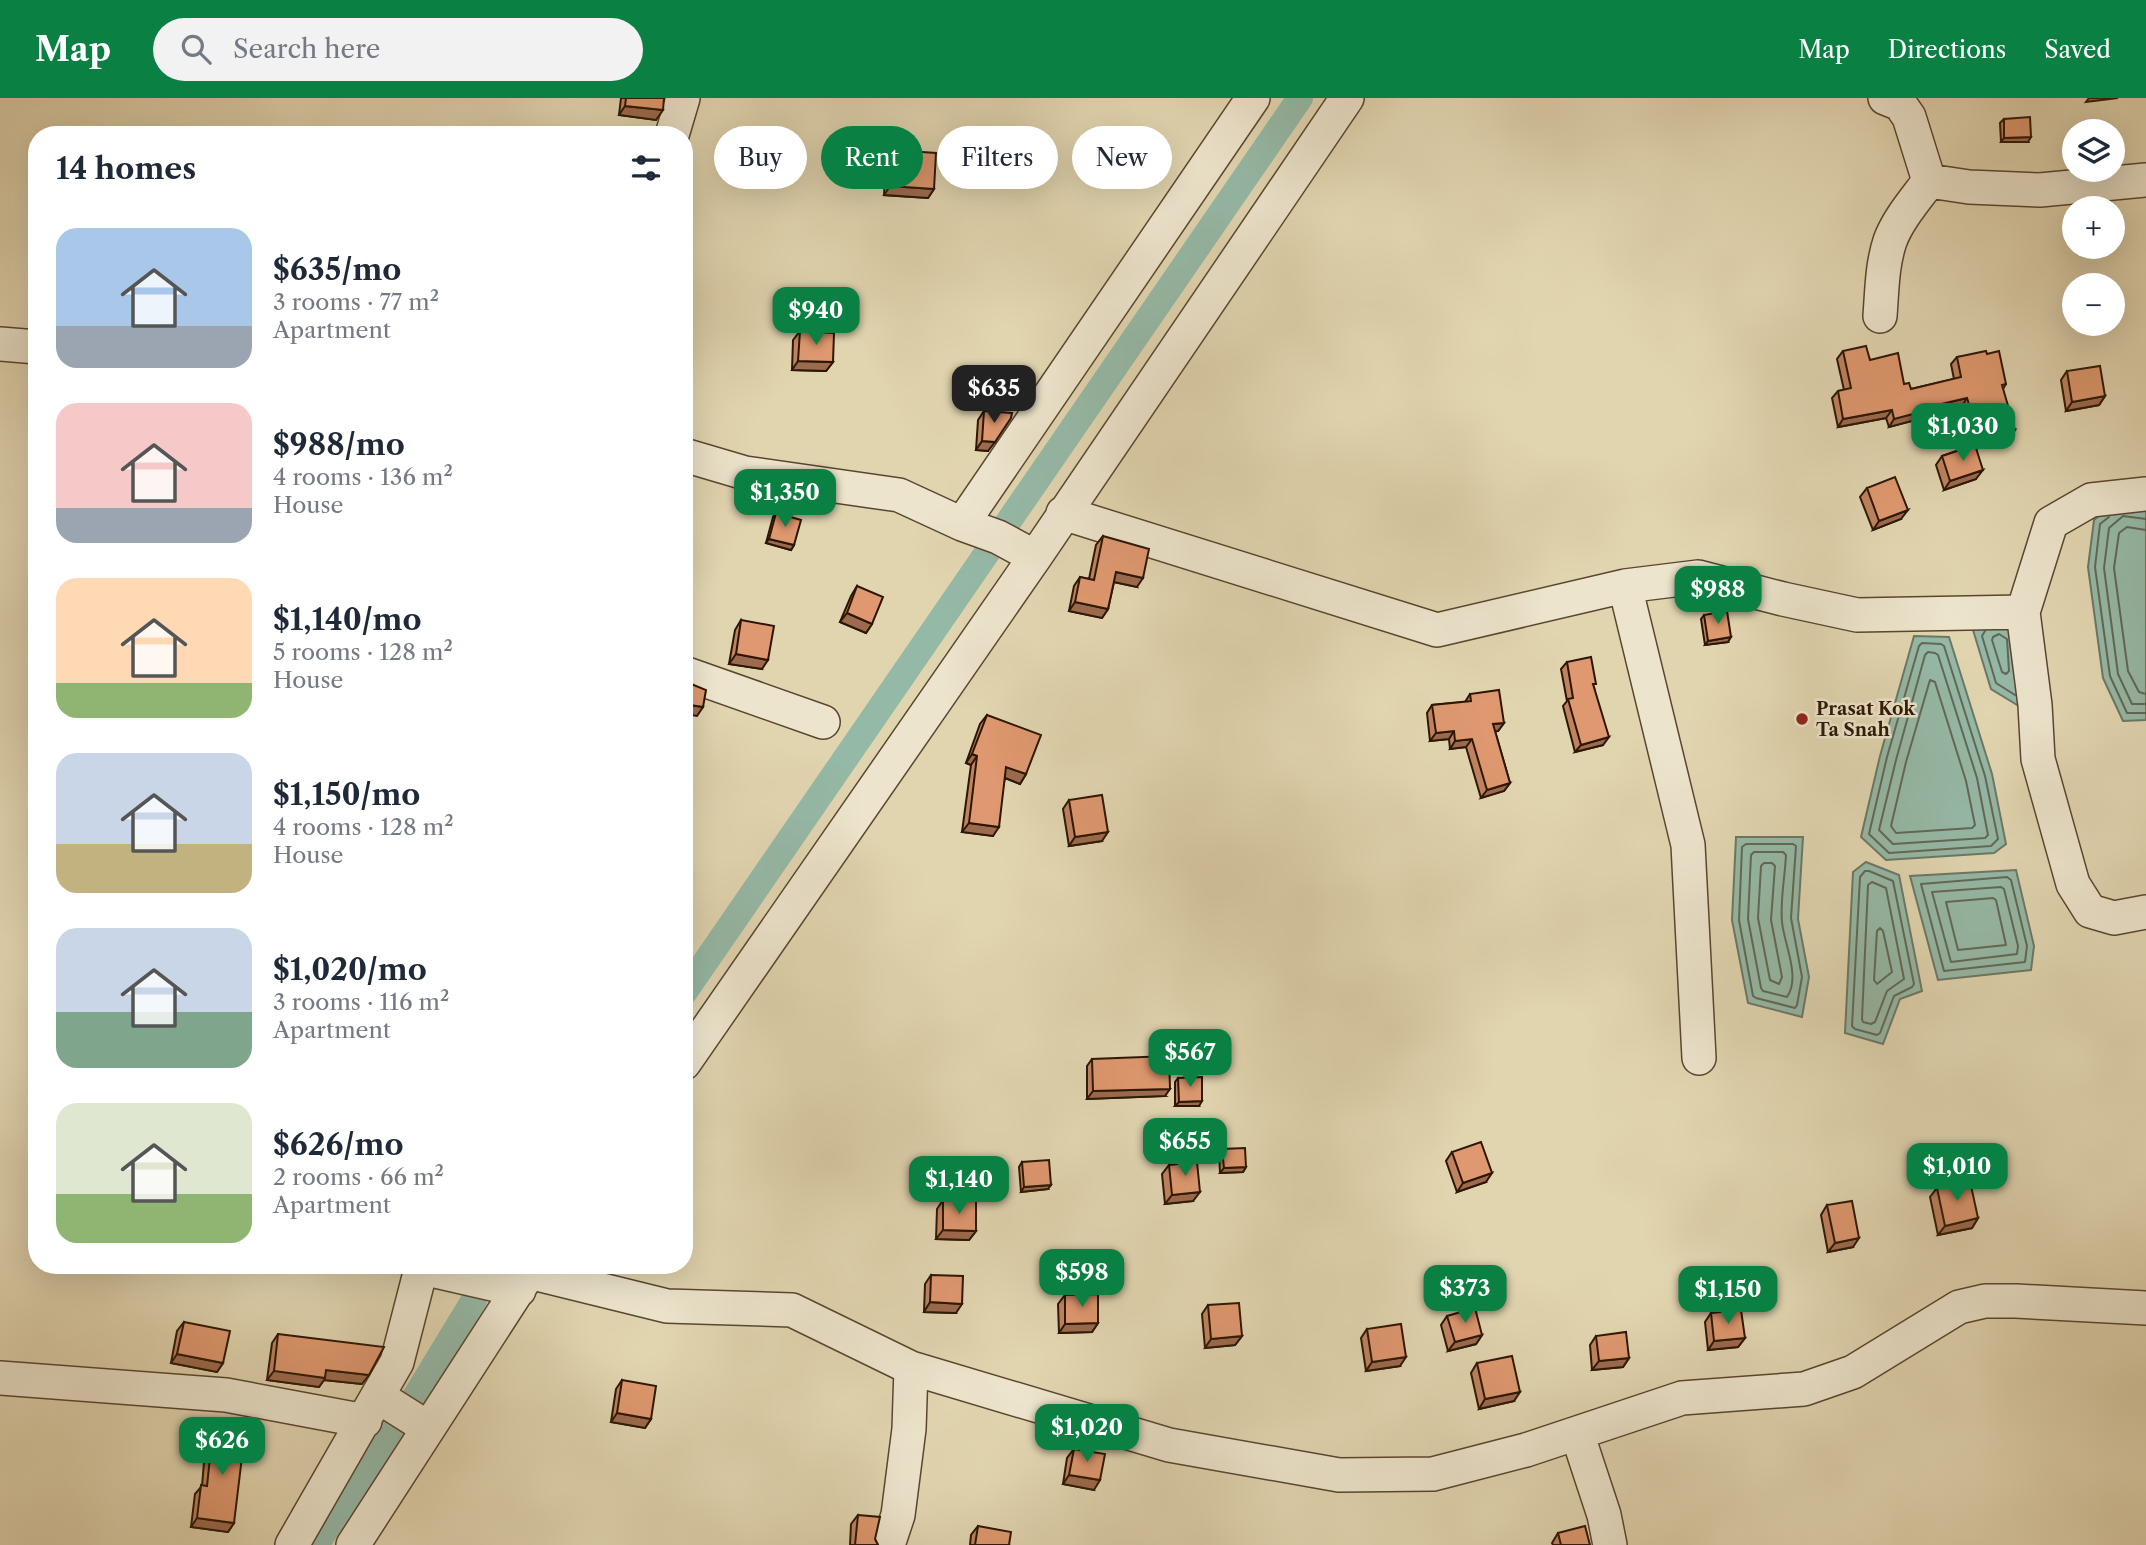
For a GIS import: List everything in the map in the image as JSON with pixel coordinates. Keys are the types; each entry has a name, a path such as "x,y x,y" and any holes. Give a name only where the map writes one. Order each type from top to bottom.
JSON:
{"street":[{"path":"675,126 683,98"},
{"path":"962,524 1253,98"},
{"path":"693,1050 1035,557 1347,98"},
{"path":"1885,98 1900,104 1909,117 1929,181"},
{"path":"1929,181 1969,187 2040,190 2146,180"},
{"path":"1880,316 1882,272 1891,238 1929,181"},
{"path":"0,344 28,346"},
{"path":"693,458 745,473 899,495 998,537 1035,557"},
{"path":"2146,494 2091,500 2051,523 2023,612 2035,705 2038,760 2073,884 2090,911 2114,918 2146,912"},
{"path":"1063,513 1437,630 1626,586 1698,577 1857,615 2023,612"},
{"path":"1626,586 1688,845 1699,1058"},
{"path":"693,676 823,722"},
{"path":"292,1545 397,1363 420,1274"},
{"path":"506,1274 527,1276 667,1306 792,1310 911,1368 1169,1445 1339,1475 1433,1474 1526,1450 1682,1398 1804,1389 1853,1372 1959,1307 1985,1301 2146,1308"},
{"path":"353,1545 527,1276"},
{"path":"888,1545 898,1514 909,1429 911,1368"},
{"path":"0,1378 372,1409 428,1428"},
{"path":"1577,1433 1604,1515 1609,1545"}],"water":[{"path":"2119,499 2146,504 2146,720 2123,721 2103,678 2088,567 2094,520"},
{"path":"1996,617 2022,626 2027,711 1991,689 1973,630"},
{"path":"1914,636 1949,637 1992,774 2006,844 1994,853 1886,860 1861,837 1880,756"},
{"path":"1736,837 1803,837 1798,919 1809,977 1802,1017 1748,1003 1732,920"},
{"path":"1866,862 1899,875 1922,991 1900,999 1883,1044 1845,1033 1853,872"},
{"path":"2016,870 2034,946 2031,970 1938,980 1910,876"}],"building":[{"path":"626,98 664,98 663,110 625,106"},
{"path":"2030,117 2031,137 2004,138 2004,119"},
{"path":"923,152 936,153 934,189 923,188"},
{"path":"800,331 834,333 833,362 798,361"},
{"path":"1866,346 1870,360 1898,353 1904,384 1909,383 1911,389 1961,377 1957,357 1999,351 2006,384 2002,385 2015,430 1980,441 1967,398 1916,410 1917,413 1894,419 1892,410 1843,419 1838,391 1851,388 1843,351"},
{"path":"2100,366 2105,396 2072,402 2067,371"},
{"path":"984,411 1012,413 995,442 982,441"},
{"path":"1975,445 1983,470 1950,481 1942,456"},
{"path":"1895,477 1908,510 1879,521 1867,488"},
{"path":"776,513 801,520 794,545 769,539"},
{"path":"1103,536 1149,549 1143,578 1116,572 1108,609 1075,602 1080,577 1094,580"},
{"path":"857,586 883,597 872,624 847,613"},
{"path":"1727,611 1731,637 1708,641 1704,615"},
{"path":"741,620 774,626 768,660 736,654"},
{"path":"1591,657 1596,684 1593,684 1609,737 1581,745 1568,699 1573,698 1567,662"},
{"path":"693,685 706,690 703,707 693,705"},
{"path":"1499,690 1504,723 1493,724 1510,783 1487,790 1472,739 1455,741 1454,731 1436,733 1432,705 1471,701 1470,694"},
{"path":"987,715 1041,735 1026,774 1006,767 999,827 969,823 977,756 972,754"},
{"path":"1102,795 1108,832 1075,837 1069,800"},
{"path":"1169,1056 1170,1089 1093,1091 1092,1059"},
{"path":"1202,1077 1202,1101 1179,1102 1178,1078"},
{"path":"1481,1142 1492,1173 1463,1183 1452,1152"},
{"path":"1245,1148 1246,1167 1224,1168 1222,1149"},
{"path":"1049,1160 1051,1185 1024,1187 1022,1162"},
{"path":"1197,1162 1200,1192 1172,1195 1169,1165"},
{"path":"1970,1181 1978,1218 1945,1226 1937,1188"},
{"path":"943,1200 976,1201 976,1231 943,1230"},
{"path":"1852,1201 1859,1238 1835,1243 1827,1205"},
{"path":"931,1275 963,1276 962,1304 930,1302"},
{"path":"1098,1294 1098,1323 1065,1324 1065,1295"},
{"path":"1239,1303 1242,1336 1211,1339 1208,1305"},
{"path":"1475,1308 1482,1335 1455,1342 1447,1316"},
{"path":"1741,1310 1745,1338 1714,1341 1711,1313"},
{"path":"184,1322 230,1331 223,1363 177,1354"},
{"path":"1401,1324 1406,1357 1372,1362 1367,1329"},
{"path":"1626,1332 1629,1358 1599,1361 1596,1336"},
{"path":"278,1334 384,1347 369,1375 326,1370 325,1378 274,1371"},
{"path":"1512,1356 1520,1392 1485,1399 1477,1363"},
{"path":"622,1380 656,1386 651,1419 617,1413"},
{"path":"213,1429 245,1432 234,1523 197,1518 201,1485 207,1486"},
{"path":"1074,1449 1105,1454 1100,1480 1069,1475"},
{"path":"858,1515 880,1517 875,1539 878,1545 855,1545"},
{"path":"978,1526 1011,1532 1009,1545 975,1545"},
{"path":"1585,1526 1590,1545 1561,1545 1558,1533"}],"waterway":[{"path":"693,980 1300,98"},
{"path":"412,1402 474,1300"},
{"path":"316,1545 393,1428"}],"place":[{"name":"Prasat Kok Ta Snah","path":"1802,719"}]}
